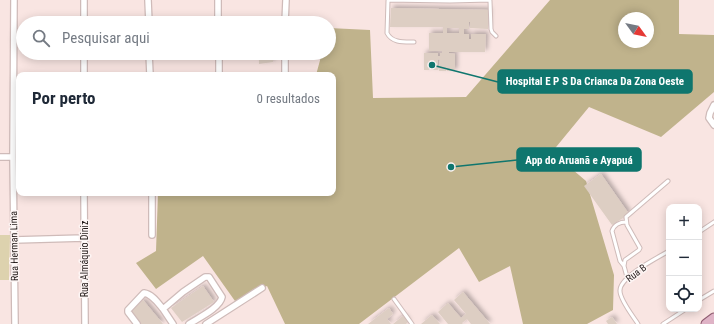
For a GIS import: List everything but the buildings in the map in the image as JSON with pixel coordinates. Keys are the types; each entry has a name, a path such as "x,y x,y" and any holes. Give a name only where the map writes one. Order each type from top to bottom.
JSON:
{"main road":[{"path":"706,324 714,318"}],"street":[{"name":"Rua Herman Lima","path":"14,0 16,86 13,157 15,324"},
{"path":"84,0 84,16"},
{"path":"148,0 149,16"},
{"path":"218,0 218,16"},
{"path":"286,0 286,16"},
{"path":"84,60 84,72"},
{"path":"149,60 150,72"},
{"path":"219,60 219,72"},
{"path":"285,60 285,72"},
{"path":"714,105 709,118 714,125"},
{"path":"0,157 13,157"},
{"name":"Rua Almáquio Diniz","path":"84,196 85,324"},
{"path":"152,196 152,234"},
{"path":"14,240 84,238"},
{"path":"163,309 182,292 205,277 209,277 222,297 221,301 218,306 189,324"},
{"path":"206,324 262,288"},
{"path":"137,324 128,310 144,293 150,295 163,309 173,324"}],"lane":[{"path":"414,42 400,42 392,39 387,33 388,0 490,0 491,29 496,36"},
{"path":"627,278 624,266 625,259 640,248 626,222 627,216 668,180"},
{"path":"624,266 620,261 612,231 618,224 626,222"},
{"path":"702,230 714,222"},
{"name":"Rua B","path":"638,324 620,292 621,287 627,278 666,253"},
{"path":"702,298 714,291"},
{"path":"394,299 412,324"},
{"path":"663,324 681,312"}],"shaded area":[{"path":"550,0 679,0 679,34 714,35 714,92 661,137 589,107 552,152 586,181 614,275 613,310 587,324 523,324 510,266 479,282 459,248 359,324 285,324 267,286 235,301 203,256 156,289 136,263 156,251 158,196 336,196 336,72 317,72 320,60 336,60 336,28 370,30 373,98 466,97"},
{"path":"0,235 10,235 9,280 0,280"}],"place":[{"name":"Hospital E P S Da Crianca Da Zona Oeste","path":"432,65"},
{"name":"App do Aruanã e Ayapuá","path":"451,167"}]}
